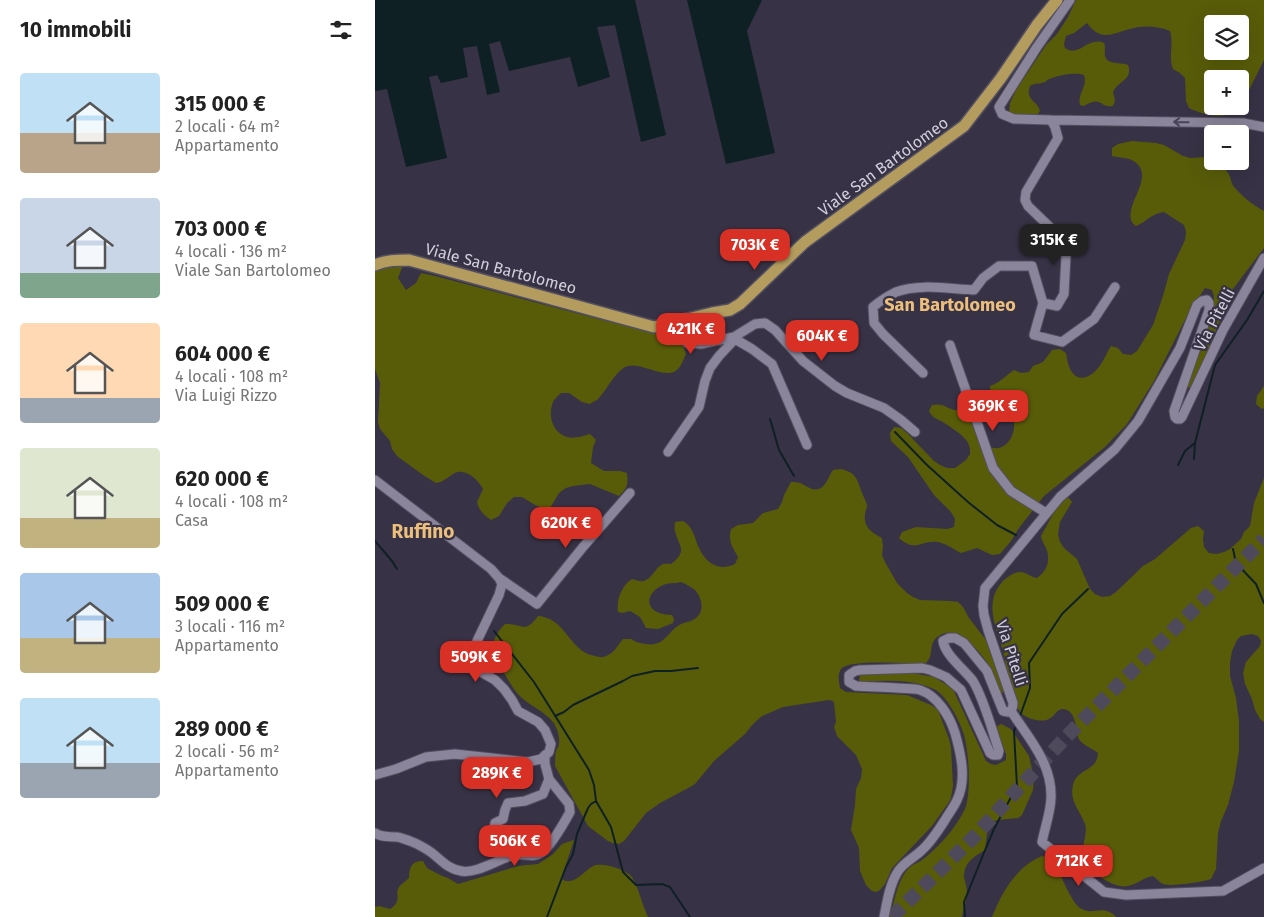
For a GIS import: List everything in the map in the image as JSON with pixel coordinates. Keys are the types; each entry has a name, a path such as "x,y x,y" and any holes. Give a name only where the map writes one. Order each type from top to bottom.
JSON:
{"main road":[{"name":"Viale San Bartolomeo","path":"375,265 391,260 409,260 654,327 731,310 740,304 805,242 965,126 1057,0"}],"street":[{"path":"1070,0 1037,47 999,107 1002,114 1014,119 1243,124 1264,127"},
{"path":"1043,303 1057,306 1064,294 1067,256 1059,235 1028,206 1025,200 1026,192 1058,138 1051,120"},
{"name":"Via Pitelli","path":"884,917 897,872 923,850 937,833 958,799 963,776 961,762 954,730 945,711 926,693 915,689 855,686 849,682 849,676 855,671 861,670 922,668 946,677 961,690 990,753 996,756 999,754 978,690 965,671 945,650 943,641 955,638 964,643 987,671 1001,708 1005,712 1011,711 1013,703 984,615 985,588 1060,497 1115,449 1138,420 1180,348 1197,305 1202,300 1207,300 1209,310 1174,411 1177,419 1182,417 1223,330 1264,258"},
{"path":"923,373 874,323 873,307 897,292 919,287 974,290 983,278 999,266 1033,266 1043,303 1034,335 1063,342 1094,319 1115,287"},
{"path":"687,343 688,334 696,317"},
{"path":"668,452 699,407 710,368 719,356 735,338 755,324 765,323 771,326 803,361 835,386 884,408 915,432"},
{"path":"658,326 663,332 681,337 687,343 701,344 735,338 772,364 807,446"},
{"path":"950,345 993,468 1011,491 1046,514"},
{"path":"375,480 491,569 499,578 537,604 630,493"},
{"path":"375,775 426,758 455,754 528,762 541,759 549,752 551,744 545,730 538,722 518,711 504,689 495,680 481,672 474,661 477,641 499,594 502,584 499,578"},
{"path":"1011,711 1041,757 1049,774 1051,797 1042,842 1104,892 1126,895 1223,891 1264,868"},
{"path":"375,833 379,836 396,837 417,844 432,853 443,863 461,871 479,869 516,854 536,855 548,846 570,812 569,804 549,779 545,755"},
{"path":"499,838 493,828 495,823 503,819 508,803 525,801 543,794 549,779"}],"shaded area":[{"path":"375,0 635,0 666,135 641,142 615,25 597,27 610,77 578,87 570,57 509,71 500,41 489,44 500,92 487,95 477,46 463,48 468,77 441,83 437,75 429,77 447,158 406,167 387,89 375,91"},
{"path":"687,0 762,0 747,31 775,153 726,164"},
{"path":"1076,0 1264,0 1264,60 1249,90 1249,70 1204,70 1204,114 1189,108 1186,101 1185,78 1173,69 1170,31 1156,27 1145,27 1102,35 1092,29 1087,23 1074,33 1066,36 1065,48 1075,50 1093,42 1104,43 1105,56 1108,61 1128,65 1129,74 1113,92 1115,101 1113,106 1098,102 1084,106 1080,105 1079,101 1085,79 1084,75 1073,74 1051,78 1043,83 1030,86 1029,95 1039,107 1040,111 1038,114 1013,114 1009,112 1010,103 1016,90 1046,45 1057,34"},
{"path":"1132,141 1156,143 1164,145 1183,156 1190,158 1204,157 1204,170 1226,170 1238,191 1264,211 1264,248 1233,289 1191,387 1186,388 1189,375 1212,314 1214,297 1212,290 1205,288 1189,312 1154,381 1127,424 1105,447 1044,496 1000,554 992,555 977,548 961,553 938,542 910,545 899,538 902,532 916,527 947,529 954,527 955,519 951,512 934,495 908,457 891,441 890,433 894,427 901,428 907,433 934,461 947,468 955,468 966,460 970,454 969,445 957,432 933,416 929,411 932,405 941,405 965,413 973,421 985,443 992,447 1002,447 1010,440 1013,434 1013,417 1007,409 993,398 990,386 1014,370 1021,373 1029,372 1033,366 1043,362 1052,350 1060,349 1066,353 1069,367 1074,374 1082,378 1086,377 1098,368 1111,346 1118,348 1123,354 1131,355 1137,351 1153,325 1169,274 1185,240 1186,232 1184,225 1164,212 1155,214 1136,226 1131,220 1132,205 1142,175 1140,168 1133,160 1112,156 1112,148 1118,144"},
{"path":"390,265 403,265 398,278 406,290 416,283 421,273 606,321 654,331 662,336 672,337 683,346 686,354 679,368 674,372 669,373 628,366 619,371 597,400 590,404 582,402 569,393 561,393 553,403 551,415 555,429 569,438 590,434 596,440 591,463 604,471 627,473 627,486 624,491 619,496 590,484 573,486 559,493 550,508 542,508 522,497 514,497 507,503 499,516 491,520 479,508 477,502 483,489 473,477 466,473 458,472 436,483 397,456 392,449 390,441 380,429 378,422 380,383 375,369 375,270"},
{"path":"1264,386 1264,408 1262,409 1256,404 1257,396"},
{"path":"841,469 854,475 858,482 867,505 865,523 872,532 882,538 882,555 897,583 907,593 920,600 958,602 986,640 1003,686 1004,691 1001,694 982,656 959,635 952,633 945,633 935,639 929,660 926,663 856,664 847,666 840,671 840,688 846,692 907,695 938,710 951,747 953,786 949,802 932,826 892,868 885,884 880,890 872,891 866,885 860,871 859,848 851,830 856,789 861,778 862,769 856,755 837,736 834,727 836,722 834,703 829,700 783,707 762,716 745,734 714,761 695,784 646,813 624,841 619,844 608,841 588,826 555,766 559,741 558,732 554,724 550,718 519,695 500,666 494,648 494,642 499,630 505,624 526,627 538,616 546,618 558,625 584,652 600,657 605,657 611,653 623,639 631,639 645,644 662,641 676,627 696,618 701,612 701,604 695,590 681,582 664,585 653,592 649,599 651,607 659,613 672,615 674,619 673,623 658,629 646,628 640,617 630,611 618,612 618,603 620,593 628,582 632,579 644,581 648,579 662,564 671,564 680,555 681,548 675,530 675,522 683,521 688,525 694,534 698,546 709,562 718,566 729,566 735,564 738,557 730,541 731,529 738,525 753,523 763,513 778,509 791,482 816,490 825,484 833,470"},
{"path":"1264,478 1264,722 1255,710 1243,673 1246,662 1260,646 1261,641 1258,636 1252,634 1241,636 1232,651 1230,663 1230,676 1236,698 1239,722 1239,751 1234,782 1218,833 1216,869 1211,879 1186,884 1167,885 1153,876 1128,886 1112,884 1096,874 1089,866 1084,848 1085,824 1072,796 1075,780 1094,764 1098,753 1079,740 1074,718 1067,710 1061,709 1051,718 1043,721 1031,719 1020,712 1007,676 1005,659 993,619 993,600 997,590 1005,579 1011,575 1022,572 1037,578 1043,572 1047,565 1048,557 1041,536 1059,503 1068,497 1072,502 1060,522 1058,534 1060,542 1077,559 1090,589 1102,597 1110,596 1116,592 1143,566 1155,559 1191,528 1198,526 1204,531 1204,547 1209,553 1217,554 1230,549 1241,539 1244,532 1250,526 1254,503"},
{"path":"911,673 934,677 953,689 986,761 991,764 996,765 1006,760 1006,754 996,727 1001,724 1011,729 1029,756 1034,778 1033,790 1022,815 1018,818 997,820 992,823 987,833 985,850 970,861 966,867 964,877 967,896 962,917 890,917 897,891 905,872 922,860 946,838 967,804 969,784 965,739 955,714 939,692 916,683 859,681 860,675"},
{"path":"574,840 562,876 563,880 572,881 596,865 610,866 621,870 632,877 648,917 375,917 375,907 379,906 390,909 394,906 399,887 409,878 410,868 416,862 423,861 427,868 458,884 518,866 538,864 553,854 562,844"},
{"path":"1042,856 1049,858 1055,863 1065,886 1080,908 1089,911 1106,911 1116,917 992,917 1000,898 1011,881 1025,867"}],"waterway":[{"path":"1194,459 1195,443 1215,365 1247,320 1264,291"},
{"path":"770,419 779,450 794,476"},
{"path":"895,432 927,465 968,502 997,525 1016,535"},
{"path":"1178,465 1185,451 1195,443"},
{"path":"375,541 397,569"},
{"path":"1233,549 1236,563 1256,584 1264,603"},
{"path":"1020,716 1030,688 1029,663 1062,614 1088,589"},
{"path":"494,631 534,682 589,770 594,785 596,801 611,827 623,872 636,885 662,884 670,887 690,917"},
{"path":"555,716 632,676 655,671 698,668"},
{"path":"965,917 964,902 994,829 1017,786 1015,728"},
{"path":"547,917 566,867 573,854 577,834 588,808 596,801"}],"tunnel":[{"path":"892,917 972,839 1066,737 1264,539"}],"district":[{"name":"San Bartolomeo","path":"950,305"},
{"name":"Ruffino","path":"423,531"}]}
